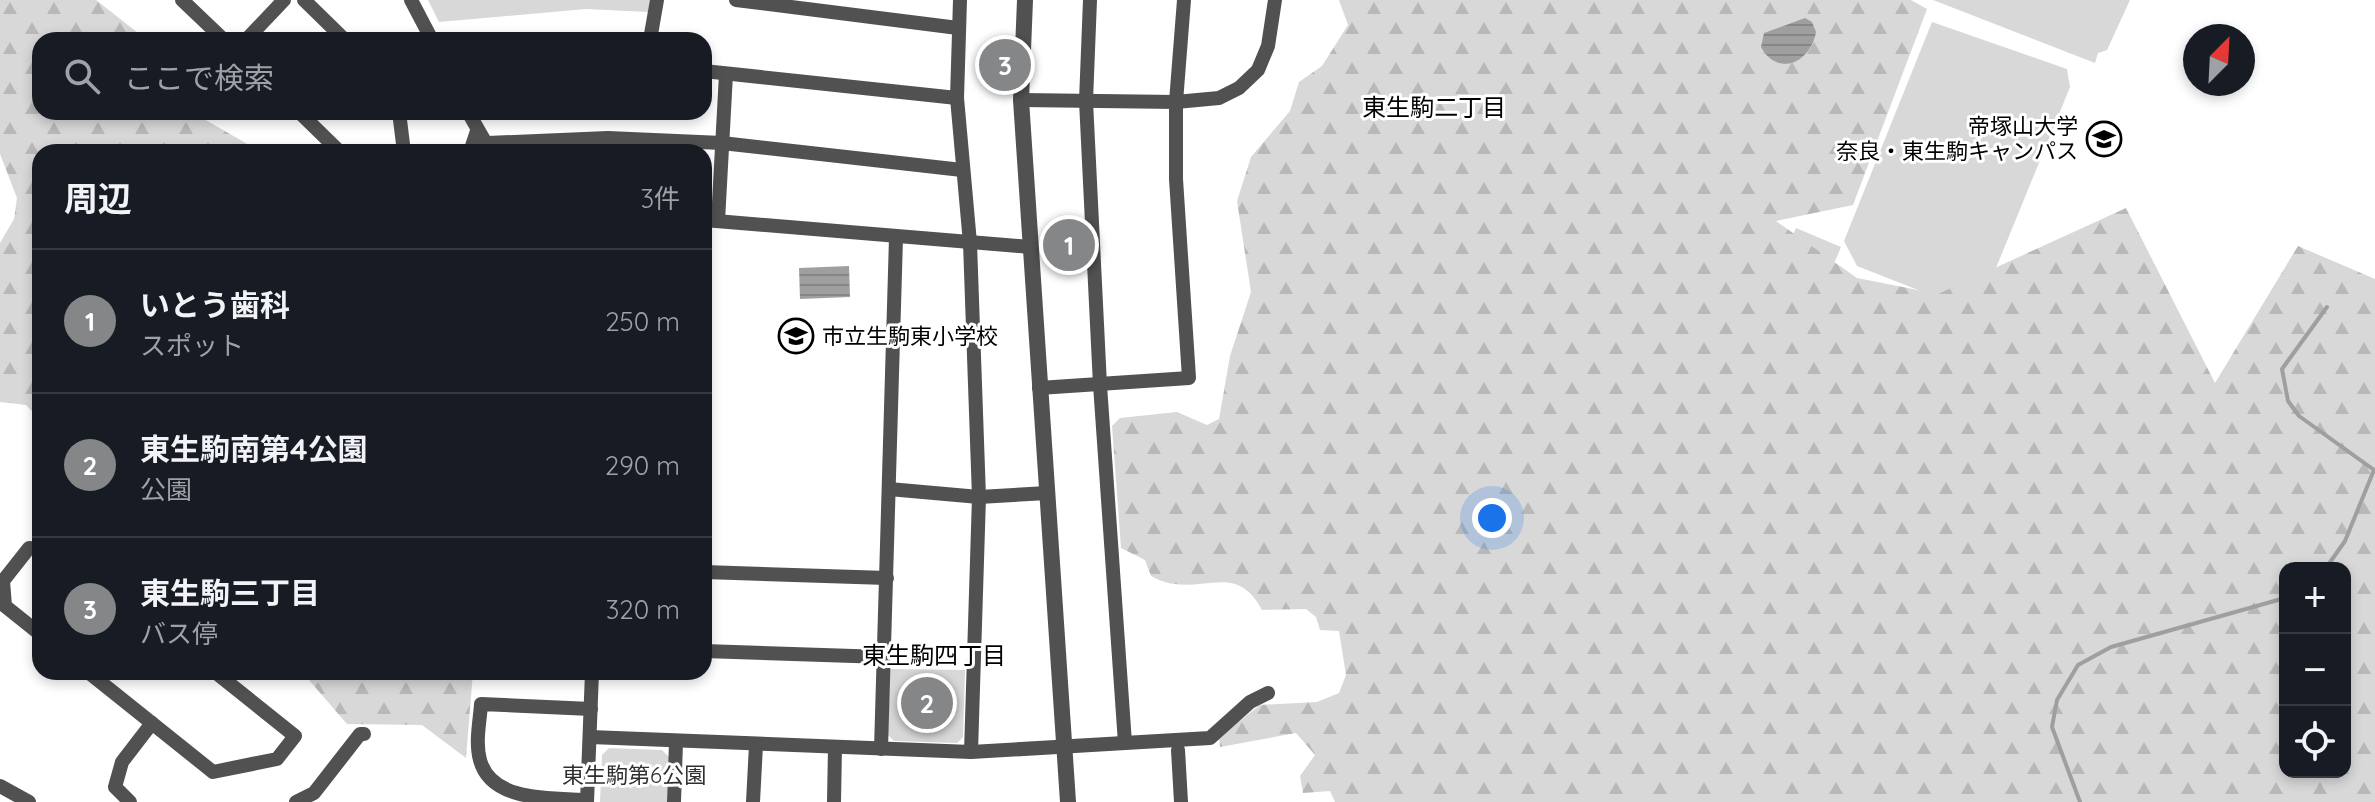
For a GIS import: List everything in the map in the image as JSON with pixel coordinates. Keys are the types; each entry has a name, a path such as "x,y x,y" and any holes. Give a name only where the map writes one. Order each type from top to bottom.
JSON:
{"street":[{"path":"182,0 216,32"},
{"path":"254,32 284,0"},
{"path":"304,0 337,32"},
{"path":"404,0 414,6 428,32"},
{"path":"651,32 657,0"},
{"path":"736,0 958,28"},
{"path":"960,0 957,98 970,243 979,497 971,752"},
{"path":"1025,0 1021,100 1068,802"},
{"path":"1090,0 1086,101 1100,385 1125,743"},
{"path":"1039,388 1189,378 1176,179 1176,102 1184,0"},
{"path":"1021,100 1176,102 1219,98 1239,88 1258,70 1268,46 1275,0"},
{"path":"712,72 957,98"},
{"path":"712,213 722,143 726,74"},
{"path":"307,120 332,144"},
{"path":"400,120 403,144"},
{"path":"472,120 486,144"},
{"path":"473,144 477,131"},
{"path":"537,144 608,138 722,143 962,170"},
{"path":"712,220 1030,247"},
{"path":"881,749 896,238"},
{"path":"889,489 979,497 1047,493"},
{"path":"32,548 29,548 3,581 5,606 32,628"},
{"path":"712,572 887,578"},
{"path":"712,651 884,657"},
{"path":"98,680 213,772 277,759 295,736 225,680"},
{"path":"591,709 481,704 478,748 487,776 519,797 587,801 590,737 591,709 592,680"},
{"path":"590,737 971,752 1210,738 1250,702 1268,693"},
{"path":"130,802 115,787 122,762 152,723"},
{"path":"296,802 314,793 360,734 364,734"},
{"path":"674,802 676,742"},
{"path":"753,802 756,745"},
{"path":"834,802 835,748"},
{"path":"1178,750 1181,802"},
{"path":"0,786 29,802"}],"green space":[{"path":"0,0 96,0 137,32 32,32 32,120 206,120 247,144 32,144 32,411 26,405 0,402 0,243 14,219 17,198 0,154"},
{"path":"428,0 650,0 648,12 586,9 439,22"},
{"path":"1339,0 1911,0 1927,9 1853,205 1776,221 1857,278 1938,294 2126,208 2215,383 2298,246 2375,279 2375,802 1335,802 1330,791 1303,793 1300,776 1315,755 1296,733 1220,747 1219,737 1260,705 1317,702 1339,693 1346,675 1339,631 1320,630 1316,617 1306,609 1262,610 1251,594 1226,582 1183,585 1151,576 1145,560 1121,548 1112,426 1120,418 1177,412 1207,425 1219,419 1230,356 1251,292 1237,201 1251,157 1290,111 1299,82 1322,66 1348,25"},
{"path":"1933,0 2130,0 2107,50 2098,53 2095,63"},
{"path":"1932,22 2067,69 2070,87 1996,268 1941,299 1857,266 1844,241"},
{"path":"1796,228 1841,247 1830,273 1780,267"},
{"path":"890,669 965,670 963,737 957,743 894,741 888,735"},
{"path":"309,680 472,680 466,758 422,725 347,724"},
{"name":"東生駒第6公園","path":"609,748 662,750 669,757 667,802 600,802 602,755"}],"shaded area":[{"path":"1805,18 1812,22 1816,32 1808,51 1801,58 1785,64 1768,56 1761,47 1764,33"},
{"path":"849,266 850,297 800,299 799,268"}],"waterway":[{"path":"2327,307 2282,369 2288,401 2299,416 2374,470 2345,541 2330,562"},
{"path":"2080,802 2052,727 2057,700 2078,665 2111,647 2279,600"}],"place":[{"name":"東生駒三丁目","path":"1005,65"},
{"name":"帝塚山大学 奈良・東生駒キャンパス","path":"2104,139"},
{"name":"いとう歯科","path":"1069,245"},
{"name":"市立生駒東小学校","path":"796,336"},
{"name":"東生駒南第4公園","path":"927,703"}],"district":[{"name":"東生駒二丁目","path":"1434,107"},
{"name":"東生駒四丁目","path":"934,655"}]}
